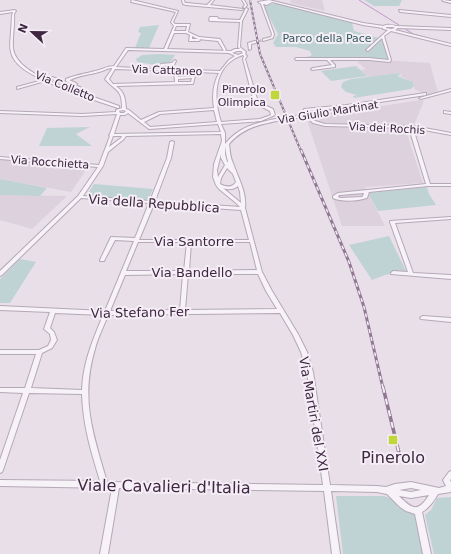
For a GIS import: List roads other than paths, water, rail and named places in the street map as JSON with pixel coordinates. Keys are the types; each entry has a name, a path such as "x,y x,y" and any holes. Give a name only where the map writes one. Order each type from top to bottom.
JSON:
{"main road":[{"path":"444,0 451,2"}],"street":[{"path":"183,0 186,4 245,9"},
{"path":"208,6 213,0"},
{"path":"242,54 239,45 241,21 246,5 244,0"},
{"path":"259,2 266,0 270,3"},
{"path":"132,1 176,12 172,19 174,25 165,50"},
{"path":"259,2 280,4 363,24 384,27 450,29"},
{"path":"259,2 262,4 273,34 272,37 264,40"},
{"path":"264,10 264,5 270,3"},
{"path":"400,11 451,16"},
{"name":"Via Colletto","path":"1,13 14,12 12,42 14,56 33,74 139,120 151,128 250,121 269,118 274,115 272,110 256,103 242,54"},
{"path":"216,20 241,21"},
{"path":"174,25 189,25 187,32"},
{"path":"384,27 451,45"},
{"path":"367,50 391,30 397,28"},
{"path":"397,28 401,32"},
{"path":"172,32 187,32 191,35 190,40 219,40 224,51"},
{"path":"296,59 369,58 390,60 382,37"},
{"path":"229,62 250,49 249,44 255,42"},
{"path":"231,52 239,45"},
{"path":"216,109 159,113 139,120 126,110 123,94 107,79 126,49 224,51 242,54"},
{"path":"231,52 242,54"},
{"path":"227,166 222,157 224,133 219,122 214,90 221,72 232,57 231,52"},
{"path":"313,69 334,66 328,59"},
{"path":"158,70 162,65 172,65 175,61"},
{"name":"Via Cattaneo","path":"72,85 74,83 67,80 83,73 100,71 105,67 221,72"},
{"path":"175,70 177,83"},
{"path":"51,78 80,88"},
{"path":"114,85 192,83 194,78 177,78"},
{"path":"18,88 46,80"},
{"path":"66,88 72,85"},
{"name":"Via Giulio Martinat","path":"229,160 227,144 237,134 252,126 287,118 428,97 451,90"},
{"path":"0,274 80,197 101,166 119,112 123,94"},
{"name":"Via dei Rochis","path":"425,94 326,108 309,108 304,111 312,121 325,125 411,127 451,134"},
{"path":"0,112 82,114 127,113 126,110"},
{"path":"445,112 451,113"},
{"path":"411,127 428,185"},
{"path":"111,135 224,133"},
{"path":"107,151 123,138 124,135"},
{"path":"105,486 87,422 85,392 92,348 169,158 172,142"},
{"path":"223,142 214,179 218,185 230,188 234,188 238,183"},
{"name":"Via Rocchietta","path":"0,158 101,166"},
{"path":"218,185 219,178 229,160"},
{"name":"Via Martiri del XXI","path":"229,160 244,199 243,209 260,272 280,311 304,352 310,372 336,554"},
{"name":"Via Martiri del XXI","path":"227,166 234,173"},
{"name":"Via Martiri del XXI","path":"218,185 236,200 243,209"},
{"path":"367,191 365,197 362,198 339,199 335,197 338,194 367,191 428,185 451,185"},
{"name":"Via della Repubblica","path":"80,197 151,204 243,209"},
{"name":"Via della Repubblica","path":"228,208 234,206 236,200"},
{"path":"411,274 392,222 451,218"},
{"name":"Via Santorre","path":"102,260 113,238 189,242 251,241"},
{"path":"182,312 189,242"},
{"name":"Via Bandello","path":"123,273 260,272"},
{"path":"393,273 451,277"},
{"name":"Via Stefano Fer","path":"0,308 52,312 107,313 280,311"},
{"path":"0,352 40,352 50,347 54,340 54,336 47,329 47,326 52,312"},
{"path":"423,318 451,320"},
{"path":"0,470 40,352"},
{"path":"0,390 85,392"},
{"path":"451,474 446,480 451,489"},
{"name":"Viale Cavalieri d'Italia","path":"0,483 388,490 395,487 411,485 437,490 451,489"},
{"path":"104,554 116,486"},
{"path":"388,490 401,503 419,514 428,554"},
{"path":"419,514 426,507 437,490"}],"waterway":[{"path":"359,0 399,25"},
{"path":"404,28 413,34 424,37"},
{"path":"429,39 447,43"}],"tunnel":[{"path":"255,42 264,40"}],"railway":[{"path":"250,0 260,54 301,151"},
{"path":"301,150 349,262 364,307 383,388"},
{"path":"383,387 399,453"}],"place":[{"name":"Pinerolo Olimpica","path":"275,95"},
{"name":"Pinerolo","path":"393,440"}],"park label":[{"name":"Parco della Pace","path":"327,38"}]}
